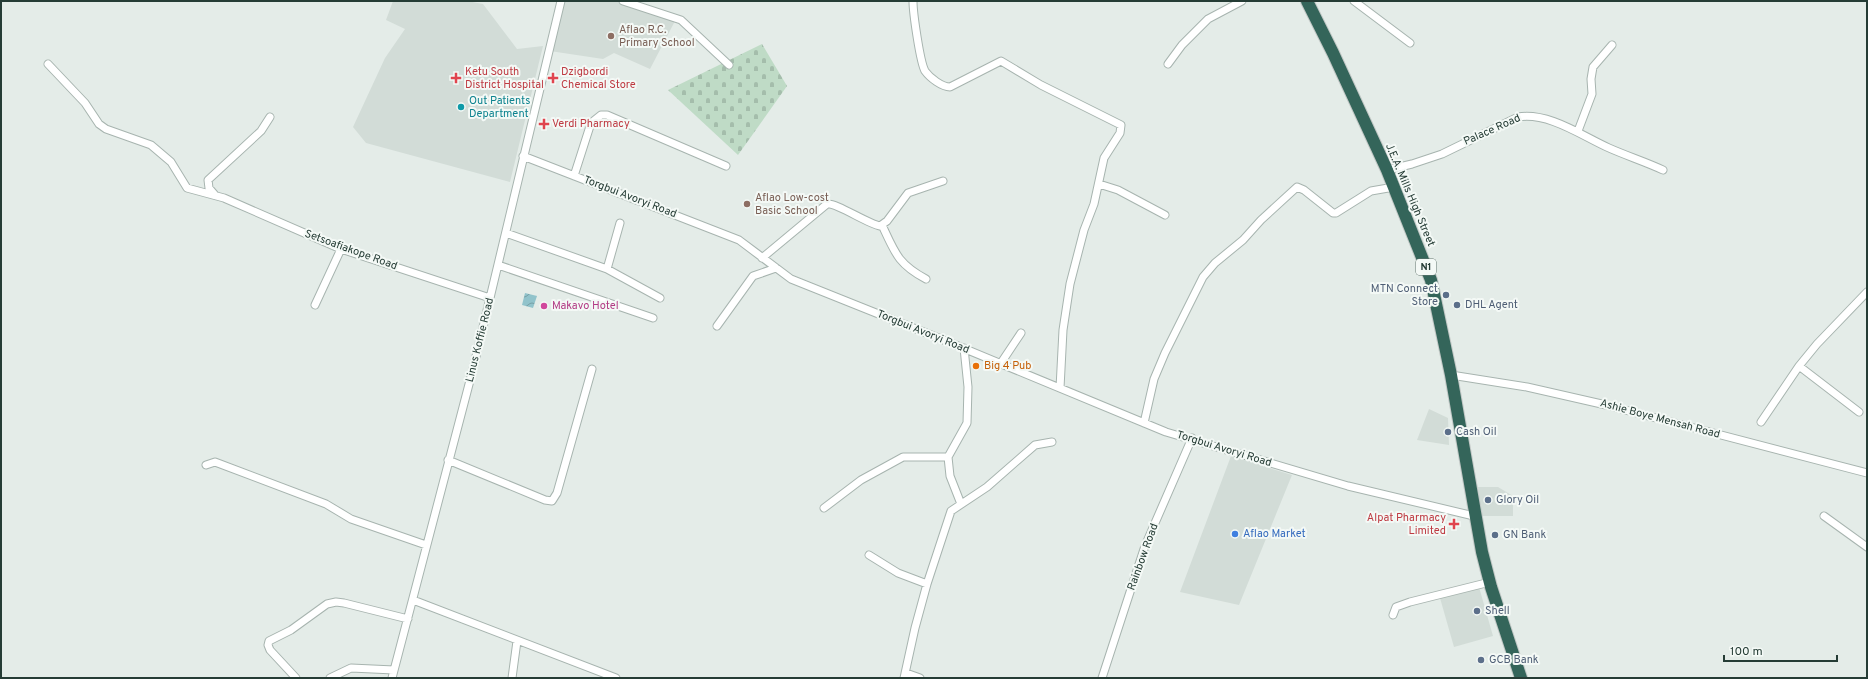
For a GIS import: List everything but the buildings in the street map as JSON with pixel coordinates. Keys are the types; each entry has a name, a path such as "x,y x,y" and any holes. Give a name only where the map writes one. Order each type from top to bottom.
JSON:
{"highway":[{"name":"J.E.A. Mills High Street","path":"1307,1 1333,53 1394,186 1434,292 1451,375 1474,516 1490,582"},
{"name":"N1","path":"1490,582 1521,678"}],"street":[{"name":"Linus Koffie Road","path":"392,678 498,266 561,1"},
{"path":"623,1 681,20 730,65"},
{"path":"913,1 924,68 934,80 945,87 956,84 1001,61 1040,85 1121,125 1120,133 1104,158 1099,184 1084,230 1070,284 1063,330 1060,388"},
{"path":"1168,64 1182,45 1208,19 1242,1"},
{"path":"1354,1 1410,43"},
{"path":"1578,131 1592,94 1591,79 1593,67 1612,45"},
{"name":"Setsoafiakope Road","path":"48,64 85,103 99,124 106,129 151,145 171,162 187,188 215,195 341,249 490,298"},
{"path":"574,176 591,123 601,114 726,166"},
{"name":"Palace Road","path":"1387,170 1412,164 1442,154 1518,117 1528,115 1578,131 1608,147 1663,170"},
{"path":"215,195 209,188 208,180 261,132 270,117"},
{"name":"Torgbui Avoryi Road","path":"523,156 739,240 791,280 964,348 1166,432 1192,438 1348,486 1474,516"},
{"path":"882,225 908,193 943,180"},
{"path":"1099,184 1118,190 1165,215"},
{"path":"1144,423 1154,379 1164,353 1203,277 1215,263 1243,240 1261,220 1297,187 1304,190 1333,213 1336,213 1371,191 1394,186"},
{"path":"762,258 827,204 835,204 876,225 882,225"},
{"path":"608,269 620,223"},
{"path":"882,225 894,250 904,264 908,268 926,278"},
{"path":"506,233 608,269 660,298"},
{"path":"315,305 341,249"},
{"path":"498,266 653,318"},
{"path":"717,326 753,276 776,268"},
{"path":"1761,422 1799,366 1817,344 1867,292"},
{"path":"1001,363 1021,333"},
{"path":"961,504 950,476 948,457 967,423 968,386 964,348"},
{"path":"1799,366 1859,412"},
{"path":"448,460 546,500 552,501 557,493 592,369"},
{"name":"Ashie Boye Mensah Road","path":"1451,375 1527,387 1613,407 1867,473"},
{"name":"Rainbow Road","path":"1102,678 1145,546 1192,438"},
{"path":"920,678 905,675 915,628 927,584 952,511 987,487 1035,445 1052,442"},
{"path":"824,508 861,480 903,457 948,457"},
{"path":"206,465 216,462 326,504 351,518 426,545"},
{"path":"1824,516 1867,547"},
{"path":"869,555 898,573 927,584"},
{"path":"1393,615 1396,607 1410,602 1490,582"},
{"path":"413,600 517,640 594,674 616,678"},
{"path":"296,678 270,650 268,645 269,641 291,630 327,604 336,602 344,603 408,619"},
{"path":"512,678 517,640"},
{"path":"330,678 351,668 394,670"}],"shaded area":[{"name":"Ketu South District Hospital","path":"393,1 467,1 483,4 517,49 543,46 510,182 366,143 353,127 385,58 405,29 386,20"},
{"name":"Aflao R.C. Primary School","path":"565,1 620,1 675,21 650,69 614,53 603,59 550,51"},
{"path":"1429,409 1448,418 1449,445 1417,440"},
{"name":"Aflao Market","path":"1231,456 1292,475 1239,605 1180,592"},
{"path":"1478,487 1498,487 1513,496 1513,516 1480,516"},
{"path":"1479,587 1493,636 1454,647 1440,598"}],"green space":[{"path":"762,44 787,86 738,155 668,90"}],"water":[{"path":"525,293 537,296 533,308 522,305"}],"place":[{"name":"Aflao R.C. Primary School","path":"611,36"},
{"name":"Ketu South District Hospital","path":"456,78"},
{"name":"Dzigbordi Chemical Store","path":"553,78"},
{"name":"Out Patients Department","path":"461,107"},
{"name":"Verdi Pharmacy","path":"544,124"},
{"name":"Aflao Low-cost Basic School","path":"747,204"},
{"name":"MTN Connect Store","path":"1446,295"},
{"name":"DHL Agent","path":"1457,305"},
{"name":"Makavo Hotel","path":"544,306"},
{"name":"Big 4 Pub","path":"976,366"},
{"name":"Cash Oil","path":"1448,432"},
{"name":"Glory Oil","path":"1488,500"},
{"name":"Alpat Pharmacy Limited","path":"1454,524"},
{"name":"Aflao Market","path":"1235,534"},
{"name":"GN Bank","path":"1495,535"},
{"name":"Shell","path":"1477,611"},
{"name":"GCB Bank","path":"1481,660"}]}
